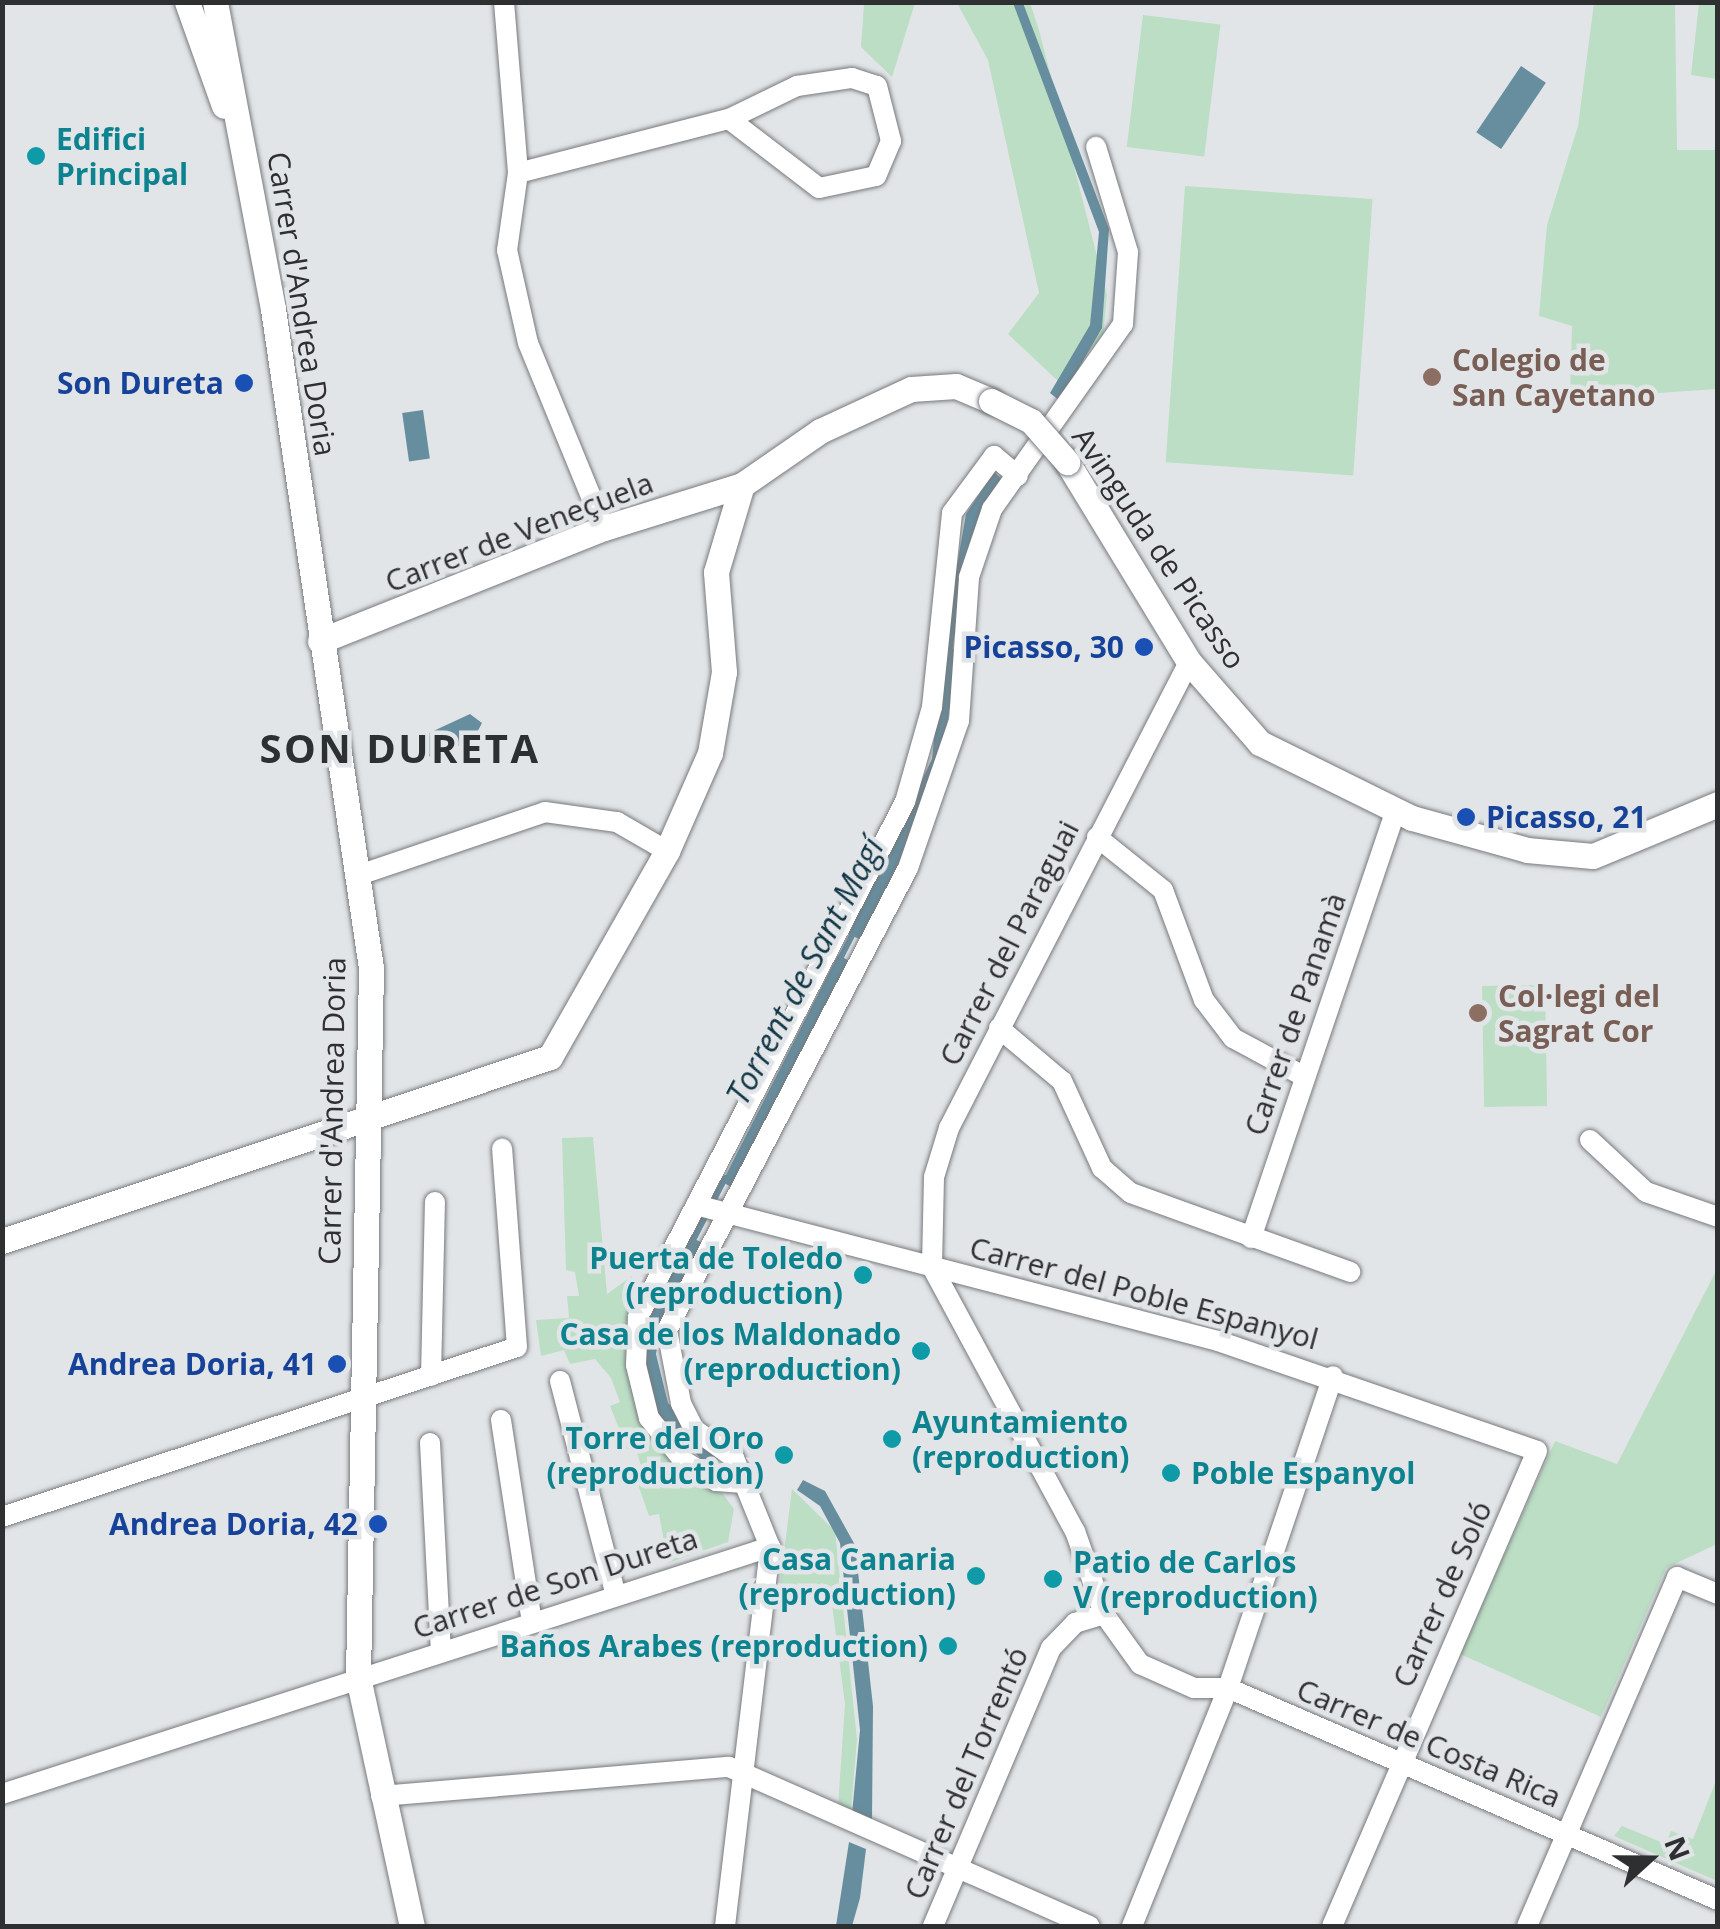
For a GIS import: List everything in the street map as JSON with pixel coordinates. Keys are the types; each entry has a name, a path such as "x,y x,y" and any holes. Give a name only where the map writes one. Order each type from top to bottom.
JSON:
{"street":[{"path":"187,2 250,180"},
{"name":"Carrer d'Andrea Doria","path":"215,2 250,180 359,874 370,968 368,1123 356,1398 358,1677 412,1926"},
{"path":"504,2 518,172 507,250 528,343 604,528"},
{"path":"518,172 729,119 797,86 852,78 876,86 892,141 876,176 819,188 729,119"},
{"path":"743,1480 716,1482 683,1460 649,1418 636,1365 649,1284 710,1210 847,948 908,868 952,748 969,577 992,509 1102,364 1131,291 1096,147"},
{"name":"Avinguda de Picasso","path":"742,485 820,431 911,389 956,386 1031,421 1066,462 1189,662 1260,743 1396,810 1527,850 1593,856 1718,804"},
{"path":"726,1926 770,1547 743,1480 681,1403 668,1330 710,1210 847,948 905,802 932,707 952,513 994,456 1018,476"},
{"path":"2,1240 368,1123 550,1057 667,850 710,753 724,672 716,572 742,485"},
{"name":"Carrer de Veneçuela","path":"320,640 604,528 742,485"},
{"name":"Carrer del Paraguai","path":"932,1267 934,1176 998,1028 1189,662"},
{"name":"Carrer de Panamà","path":"1251,1238 1396,810"},
{"path":"359,874 545,812 616,822 667,850"},
{"path":"1097,838 1163,890 1204,1000 1233,1038 1306,1077"},
{"path":"998,1028 1062,1082 1102,1168 1131,1193 1350,1272"},
{"path":"1590,1140 1646,1192 1718,1216"},
{"path":"2,1517 517,1347 502,1149"},
{"path":"432,1376 435,1202"},
{"name":"Carrer del Poble Espanyol","path":"710,1210 1334,1376 1228,1688 1132,1926"},
{"path":"932,1267 1076,1532 1104,1614 1140,1664 1194,1688 1228,1688"},
{"name":"Carrer de Soló","path":"1332,1926 1537,1451 1334,1376"},
{"path":"560,1381 616,1596"},
{"path":"500,1420 532,1622"},
{"path":"430,1443 441,1651"},
{"name":"Carrer de Son Dureta","path":"2,1794 770,1547"},
{"path":"1528,1926 1677,1578 1718,1594"},
{"name":"Carrer del Torrentó","path":"932,1926 1051,1648 1075,1624 1104,1614"},
{"name":"Carrer de Costa Rica","path":"1228,1688 1718,1900"},
{"path":"382,1796 729,1767 874,1836 1090,1926"}],"green space":[{"path":"864,3 915,3 892,77 861,47"},
{"path":"957,3 1030,3 1039,30 1107,295 1103,337 1059,382 1008,334 1039,293 988,60"},
{"path":"1594,3 1675,3 1677,150 1717,150 1717,389 1570,399 1572,326 1539,316 1547,225 1578,126"},
{"path":"1699,3 1717,3 1717,79 1691,75"},
{"path":"1143,15 1220,25 1204,157 1127,147"},
{"path":"1185,186 1373,199 1353,475 1166,462"},
{"path":"1545,985 1547,1106 1484,1107 1482,986"},
{"path":"593,1137 607,1294 632,1276 631,1369 734,1509 728,1542 668,1563 659,1514 649,1516 634,1473 642,1469 635,1446 627,1449 610,1406 620,1402 611,1378 595,1359 570,1364 564,1350 541,1356 536,1320 569,1318 567,1296 579,1296 575,1272 566,1270 562,1138"},
{"path":"1717,1269 1717,1544 1666,1568 1601,1717 1460,1654 1555,1441 1617,1464"},
{"path":"792,1489 835,1531 857,1739 851,1811 838,1807 845,1704 830,1589 780,1584"},
{"path":"1717,1778 1717,1881 1614,1836 1622,1826 1666,1844 1671,1831 1693,1839"}],"water":[{"path":"1013,3 1023,3 1109,229 1102,328 1060,401 1050,393 1090,325 1099,232"},
{"path":"1521,66 1546,83 1501,149 1476,132"},
{"path":"423,410 430,459 409,461 402,413"},
{"path":"994,472 1004,481 960,635 945,634 966,514"},
{"path":"960,649 936,788 864,941 848,934 932,759 943,650"},
{"path":"470,714 482,723 470,746 453,746 443,760 429,756 429,733"},
{"path":"838,955 852,962 736,1189 722,1182"},
{"path":"690,1237 703,1243 661,1324 656,1354 668,1403 720,1455 712,1470 659,1416 644,1377 650,1316"},
{"path":"803,1480 825,1491 855,1545 873,1706 872,1821 852,1814 860,1730 840,1543 820,1506 797,1490"},
{"path":"849,1842 866,1849 860,1898 852,1926 836,1926"}],"waterway":[{"name":"Torrent de Sant Magí","path":"949,657 952,629"},
{"name":"Torrent de Sant Magí","path":"838,963 855,930"},
{"name":"Torrent de Sant Magí","path":"692,1242 725,1178"}],"place":[{"name":"Edifici Principal","path":"36,156"},
{"name":"Colegio de San Cayetano","path":"1432,377"},
{"name":"Son Dureta","path":"244,383"},
{"name":"Picasso, 30","path":"1144,647"},
{"name":"Picasso, 21","path":"1466,817"},
{"name":"Col·legi del Sagrat Cor","path":"1478,1013"},
{"name":"Puerta de Toledo (reproduction)","path":"863,1275"},
{"name":"Casa de los Maldonado (reproduction)","path":"921,1351"},
{"name":"Andrea Doria, 41","path":"337,1364"},
{"name":"Ayuntamiento (reproduction)","path":"892,1439"},
{"name":"Torre del Oro (reproduction)","path":"784,1455"},
{"name":"Poble Espanyol","path":"1171,1473"},
{"name":"Andrea Doria, 42","path":"378,1524"},
{"name":"Casa Canaria (reproduction)","path":"976,1576"},
{"name":"Patio de Carlos V (reproduction)","path":"1053,1579"},
{"name":"Baños Arabes (reproduction)","path":"948,1646"}],"district":[{"name":"SON DURETA","path":"400,748"}]}
